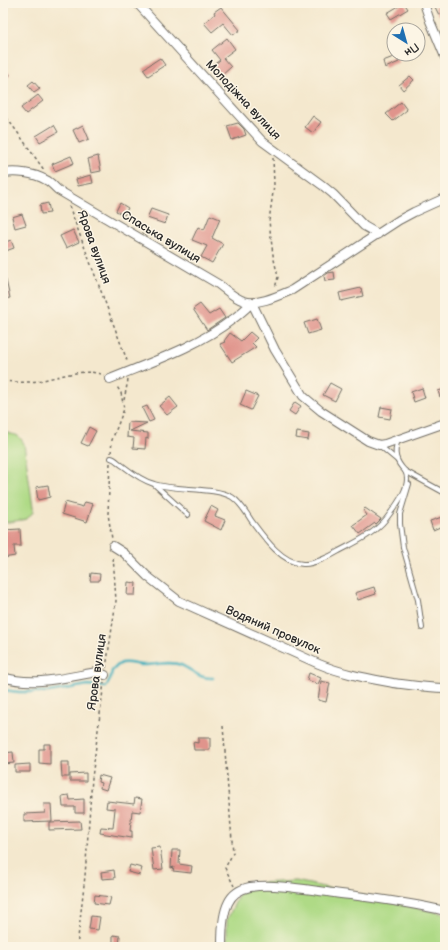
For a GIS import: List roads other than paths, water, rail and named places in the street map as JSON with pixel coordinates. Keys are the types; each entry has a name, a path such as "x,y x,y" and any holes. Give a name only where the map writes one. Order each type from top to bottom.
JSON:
{"street":[{"name":"Молодіжна вулиця","path":"138,3 262,141 322,185 333,194 364,226 378,234"},
{"path":"424,3 445,57"},
{"name":"Спаська вулиця","path":"3,173 19,173 36,176 48,181 58,190 218,284 236,298 252,303"},
{"path":"110,379 180,350 233,319 252,303 292,290 414,212 445,198"},
{"path":"252,303 275,350 303,396 321,411 368,441 378,445 445,423"},
{"name":"Водяний провулок","path":"112,546 124,553 147,576 179,600 319,664 338,672 355,676 424,688 445,688"},
{"path":"3,677 25,681 43,680 97,672 104,678"},
{"path":"222,947 222,931 230,899 237,892 248,887 281,887 405,902 445,911"}],"lane":[{"path":"397,461 396,450 398,439"},
{"path":"378,445 397,461 408,476 409,484 400,514 400,524 403,547 418,600 422,628"},
{"path":"111,458 115,459 133,474 153,484 168,488 226,495 233,498 274,548 294,563 305,565 336,553 378,527 389,515 399,500 407,486 408,476"},
{"path":"405,471 445,493"},
{"path":"153,484 188,515"}],"waterway":[{"path":"3,690 19,692 49,692 88,685 106,687 110,680 112,671 122,663 141,665 172,663 181,665 200,676 213,678"}]}
